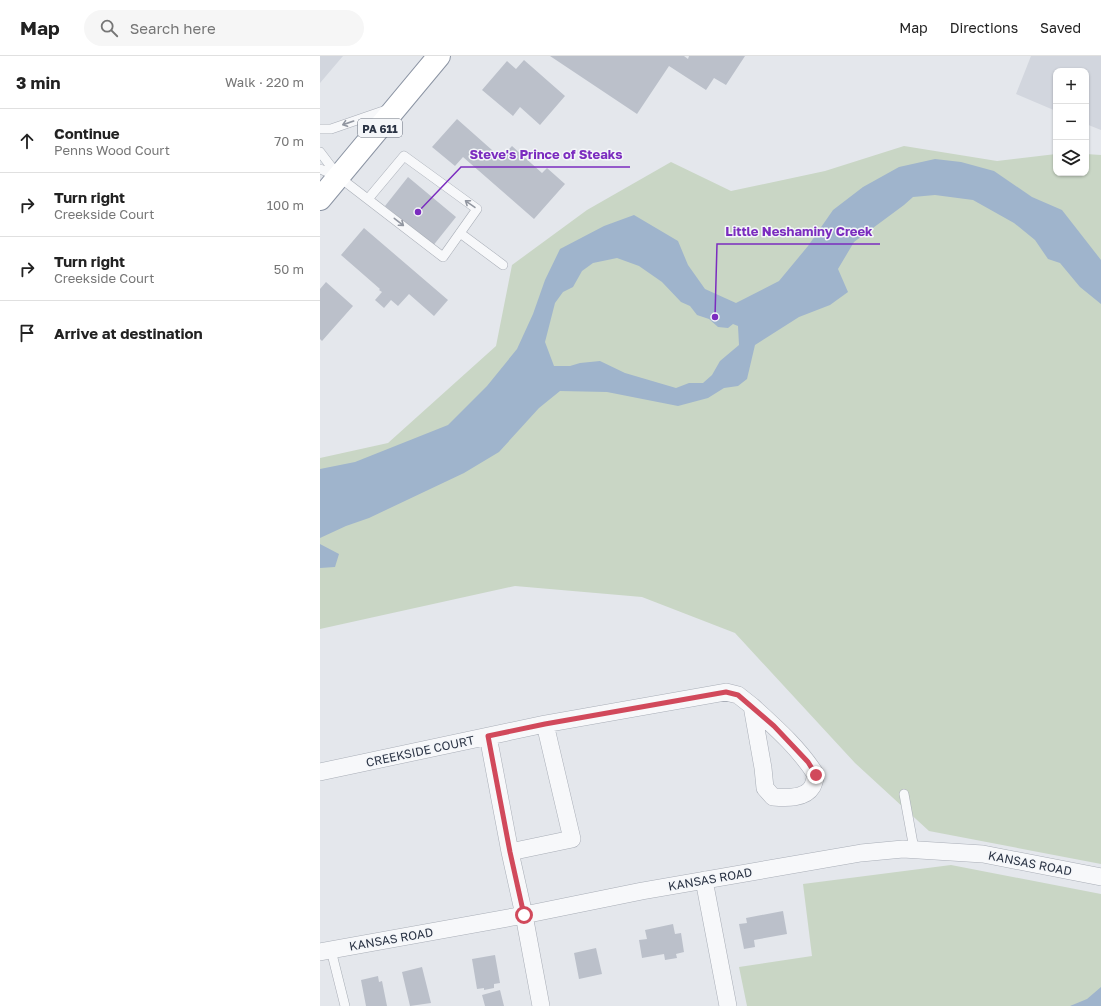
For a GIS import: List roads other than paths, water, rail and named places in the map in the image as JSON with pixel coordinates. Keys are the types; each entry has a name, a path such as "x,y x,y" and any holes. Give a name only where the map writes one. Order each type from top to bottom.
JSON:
{"highway":[{"name":"PA 611","path":"320,199 330,173 398,106 439,56"}],"street":[{"name":"CREEKSIDE COURT","path":"320,772 545,724 726,692 738,695 752,706 779,731 808,762 816,775 812,787 803,794 788,798 773,797 765,788 752,706"},
{"path":"510,852 572,839 545,724"},
{"path":"488,736 541,1006"},
{"name":"KANSAS ROAD","path":"325,951 524,915 704,880 860,853 914,849 983,854 1101,877"},
{"path":"704,880 728,1006"}],"lane":[{"path":"320,130 331,129 398,106"},
{"path":"320,152 330,173 368,198 443,257 477,209 404,156 368,198"},
{"path":"460,233 503,265"},
{"path":"904,794 914,849"},
{"path":"325,951 345,1006"}],"water":[{"path":"935,159 961,162 994,171 1032,197 1062,210 1101,260 1101,304 1080,287 1060,263 1048,259 1035,240 1014,223 973,200 935,195 913,197 854,242 838,269 848,292 830,305 799,317 755,345 747,379 738,386 724,388 708,398 678,406 607,392 560,391 539,408 499,452 464,473 369,518 346,526 320,538 320,469 355,462 448,425 487,386 517,349 533,314 545,280 560,249 604,226 634,215 678,241 688,265 705,289 736,303 779,281 808,246 833,210 863,187 899,167","holes":["617,258 639,266 662,282 681,302 690,306 697,315 709,319 718,327 728,328 733,324 738,326 739,345 720,361 712,375 703,383 689,383 676,388 625,373 600,361 580,363 570,366 554,366 545,342 555,303 563,292 573,287 582,271 593,263"]},
{"path":"320,544 339,554 335,567 320,568"},
{"path":"1101,987 1101,1006 1070,1006 1087,999"}],"place":[{"name":"Steve's Prince of Steaks","path":"418,212"},
{"name":"Little Neshaminy Creek","path":"715,317"}]}
